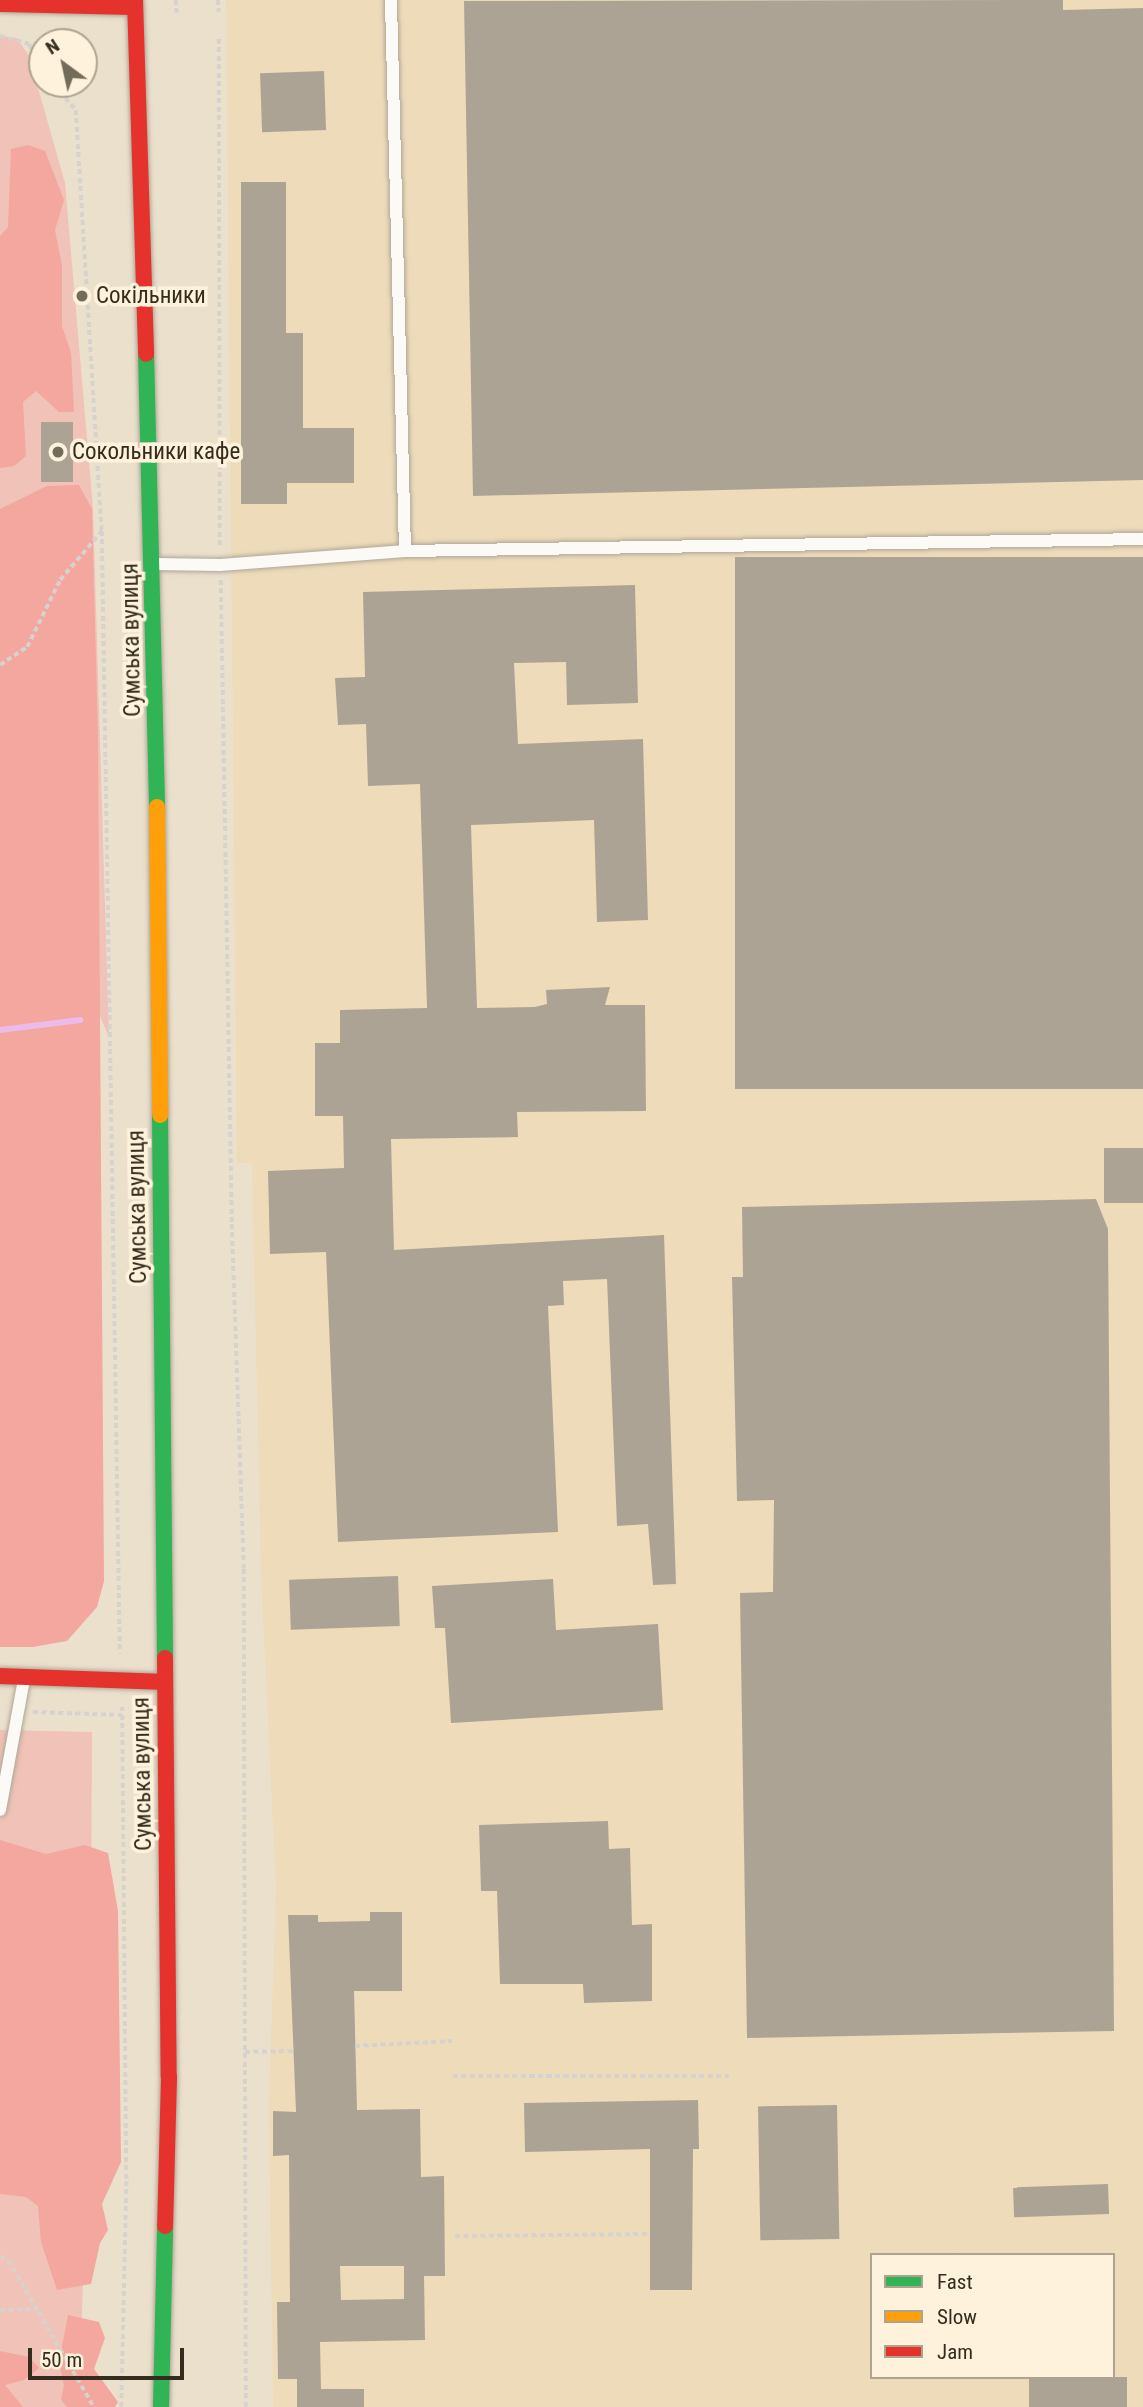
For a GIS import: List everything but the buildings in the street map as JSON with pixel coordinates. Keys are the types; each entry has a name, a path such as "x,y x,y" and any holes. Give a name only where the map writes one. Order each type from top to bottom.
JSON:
{"main road":[{"path":"2,4 135,3"},
{"name":"Сумська вулиця","path":"135,3 153,564 169,2077 161,2407"},
{"path":"0,1676 165,1682"}],"lane":[{"path":"391,0 405,551"},
{"path":"153,564 220,565 405,551 1143,539"},
{"path":"0,1810 24,1677"}],"path":[{"path":"176,0 177,13"},
{"path":"218,0 219,12"},
{"path":"1,36 28,44"},
{"path":"219,39 220,565 232,1224 244,1569 246,2407"},
{"path":"65,98 76,110 102,531 122,1715 126,2179 121,2407"},
{"path":"0,665 27,648 60,580 102,531"},
{"path":"19,1711 122,1715"},
{"path":"355,2046 452,2041"},
{"path":"245,2052 295,2051"},
{"path":"453,2076 729,2076"},
{"path":"455,2236 650,2234"},
{"path":"0,2256 9,2261 94,2407"},
{"path":"0,2310 38,2309"}],"shaded area":[{"path":"226,0 1143,0 1143,2407 273,2407 269,2102 276,1887 261,1574 252,1163 237,1163"},
{"path":"0,36 17,38 28,54 28,98 41,98 65,183 93,508 109,1037 0,790"},
{"path":"28,145 45,151 64,200 55,230 62,266 62,326 71,353 74,412 59,412 36,391 23,402 26,456 14,466 0,468 0,236 8,227 11,149"},
{"path":"79,485 92,509 98,737 104,1581 97,1607 67,1641 33,1647 0,1647 0,509 47,486"},
{"path":"0,1730 92,1732 90,2118 78,2407 0,2407"},
{"path":"0,1840 46,1854 85,1845 108,1853 118,1911 121,2162 102,2204 108,2230 100,2243 91,2284 57,2290 41,2242 38,2206 26,2197 0,2194"},
{"path":"68,2315 99,2322 105,2338 94,2369 118,2402 115,2407 67,2407 61,2400 64,2385 59,2362"},
{"path":"0,2351 29,2357 39,2368 24,2380 5,2385 23,2407 0,2407"}],"waterway":[{"path":"0,1030 80,1020"}],"traffic: fast":[{"path":"146,354 157,807"},
{"path":"160,1115 165,1658"},
{"path":"161,2407 165,2226"}],"traffic: slow":[{"path":"157,807 160,1115"}],"traffic: jam":[{"path":"135,0 146,354"},
{"path":"0,4 135,7"},
{"path":"165,1658 169,2077 165,2226"},
{"path":"0,1676 165,1682"}],"place":[{"name":"Сокільники","path":"82,296"},
{"name":"Сокольники кафе","path":"58,452"}]}
